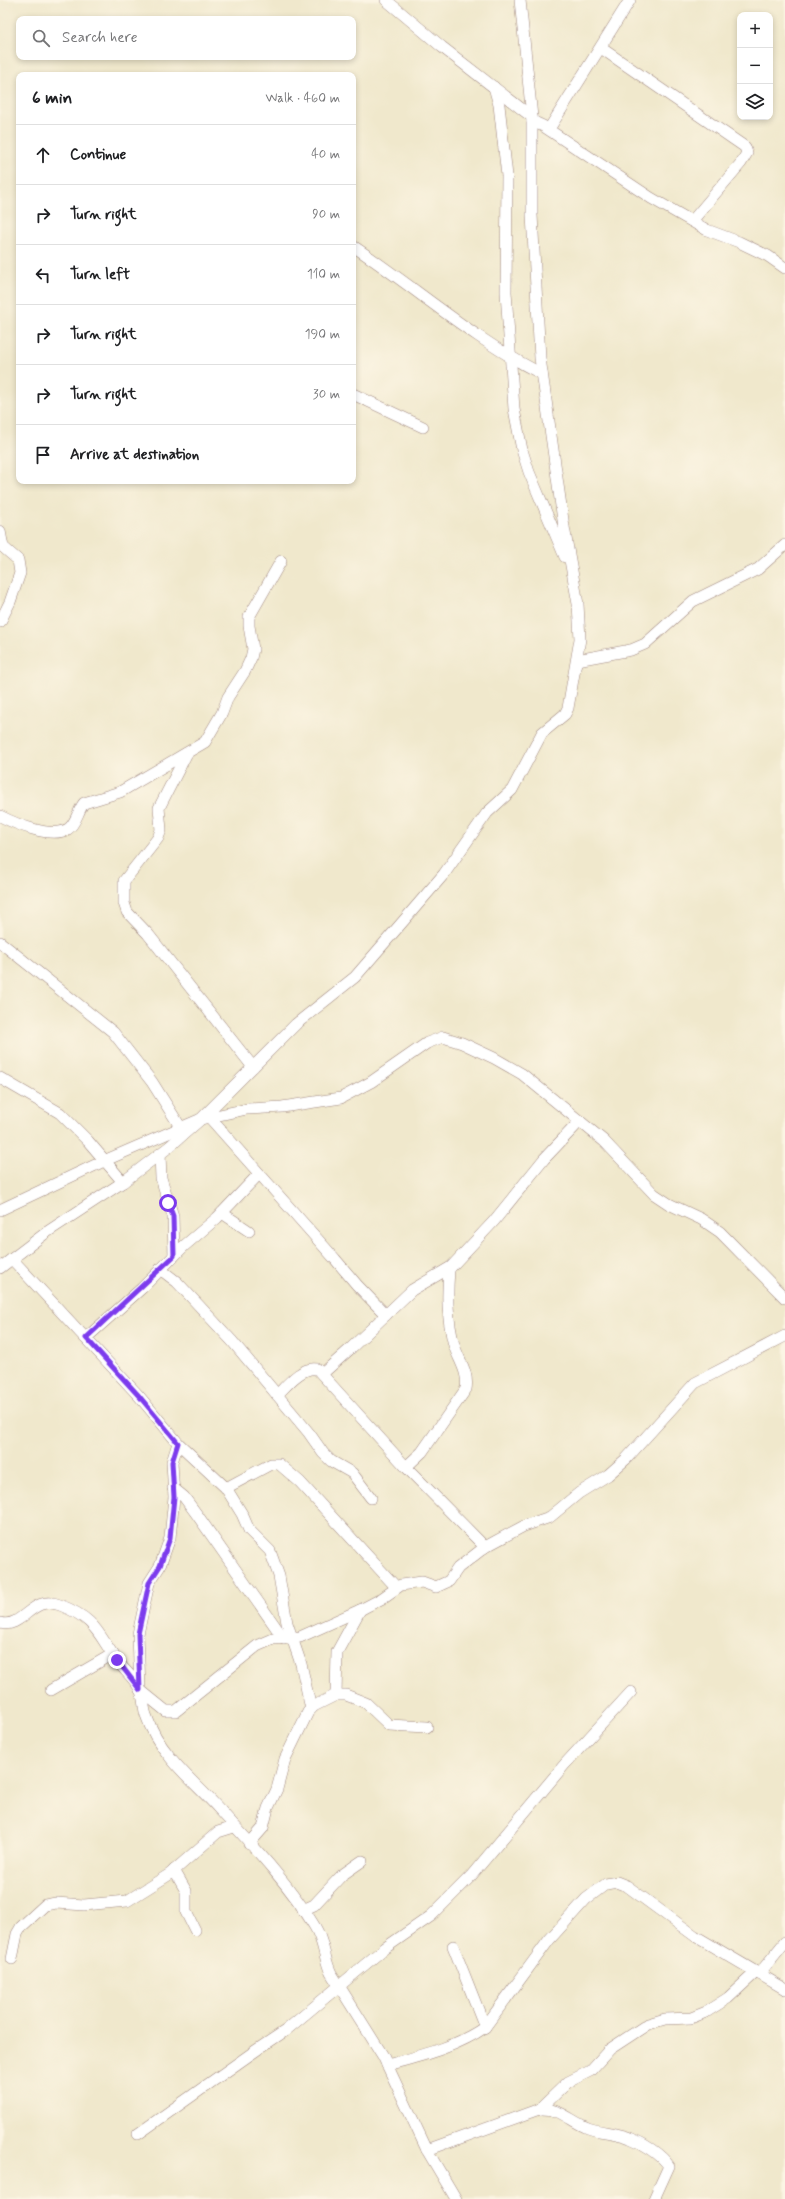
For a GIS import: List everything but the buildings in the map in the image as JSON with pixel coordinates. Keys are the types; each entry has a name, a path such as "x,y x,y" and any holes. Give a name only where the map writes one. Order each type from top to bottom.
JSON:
{"street":[{"path":"386,0 532,119 651,198 707,230 739,242 768,256 785,268"},
{"path":"0,1268 47,1232 122,1182 206,1118 253,1067 296,1024 355,977 444,874 487,813 512,790 542,733 565,714 568,708 580,639 578,604 542,374 532,215 532,119 520,0"},
{"path":"549,130 630,0"},
{"path":"601,48 745,147 747,153 741,163 692,221"},
{"path":"494,87 499,105 507,176 506,264 514,409 522,450 529,472 572,572"},
{"path":"356,248 434,305 510,356 542,374"},
{"path":"356,395 423,427"},
{"path":"0,531 3,547 18,560 20,573 10,602 0,622"},
{"path":"577,660 632,650 645,644 693,601 758,569 785,545"},
{"path":"0,816 16,824 52,833 61,832 72,824 84,803 120,792 205,742 222,713 228,697 245,671 253,649 249,617 281,561"},
{"path":"187,753 159,808 161,830 158,838 124,881 124,903 127,912 148,934 253,1067"},
{"path":"0,942 113,1032 152,1082 180,1128"},
{"path":"0,1210 106,1160 206,1118 247,1109 282,1107 341,1098 371,1082 426,1043 444,1037 462,1043 522,1074 604,1142 654,1194 668,1204 701,1219 720,1232 785,1298"},
{"path":"0,1078 60,1113 106,1160 122,1182"},
{"path":"206,1118 259,1174 335,1259 356,1285 386,1315"},
{"path":"322,1374 416,1287 449,1269 494,1221 544,1159 580,1121"},
{"path":"160,1154 161,1178 173,1216 174,1256"},
{"path":"86,1338 222,1213 259,1174"},
{"path":"222,1213 249,1231"},
{"path":"12,1259 139,1396 178,1443 226,1488 250,1530 271,1554 279,1576 280,1592 288,1639"},
{"path":"406,1467 422,1452 466,1389 467,1381 463,1364 455,1347 447,1313 449,1269"},
{"path":"160,1270 177,1282 232,1341 323,1453 331,1461 352,1473 371,1498"},
{"path":"0,1623 9,1625 40,1604 59,1605 93,1625 140,1690 166,1711 176,1711 257,1646 274,1640 300,1637 360,1610 381,1599 396,1587 410,1583 422,1582 437,1587 449,1581 458,1568 485,1547 524,1526 550,1517 562,1509 579,1493 608,1475 626,1459 690,1386 785,1336"},
{"path":"277,1395 310,1368 317,1369 406,1467 485,1547"},
{"path":"178,1443 172,1462 173,1488 170,1538 160,1566 149,1583 138,1634 140,1690 146,1716 169,1756 249,1844 303,1910 316,1929 325,1960 340,1988 383,2056 427,2150 456,2199"},
{"path":"226,1488 270,1464 279,1464 300,1482 396,1587"},
{"path":"173,1488 184,1497 288,1639 301,1664 311,1709"},
{"path":"336,1695 337,1652 360,1610"},
{"path":"51,1690 113,1654"},
{"path":"138,2134 258,2048 285,2031 340,1988 386,1948 431,1916 471,1876 565,1764 630,1692"},
{"path":"249,1844 263,1828 268,1808 277,1789 285,1759 311,1709 336,1695 346,1695 366,1703 389,1725 427,1727"},
{"path":"12,1959 17,1934 21,1927 45,1905 56,1903 84,1905 126,1901 149,1888 174,1870 218,1832 234,1827"},
{"path":"303,1910 314,1905 342,1875 362,1861"},
{"path":"174,1870 186,1890 186,1912 195,1930"},
{"path":"387,2065 444,2047 473,2035 485,2027 549,1940 598,1887 606,1884 617,1882 627,1886 689,1932 785,1990"},
{"path":"540,2109 568,2082 590,2071 610,2049 648,2024 665,2019 691,2018 706,2012 728,1998 757,1973 785,1942"},
{"path":"453,1946 485,2027"},
{"path":"427,2150 540,2109 550,2108 561,2111 587,2128 629,2137 652,2150 669,2166 654,2199"}],"route":[{"path":"117,1660 140,1690 137,1646 138,1634 149,1583 152,1576 160,1566 170,1538 174,1497 172,1462 178,1443 139,1396 86,1338 142,1288 174,1256 173,1216 168,1203"}]}
